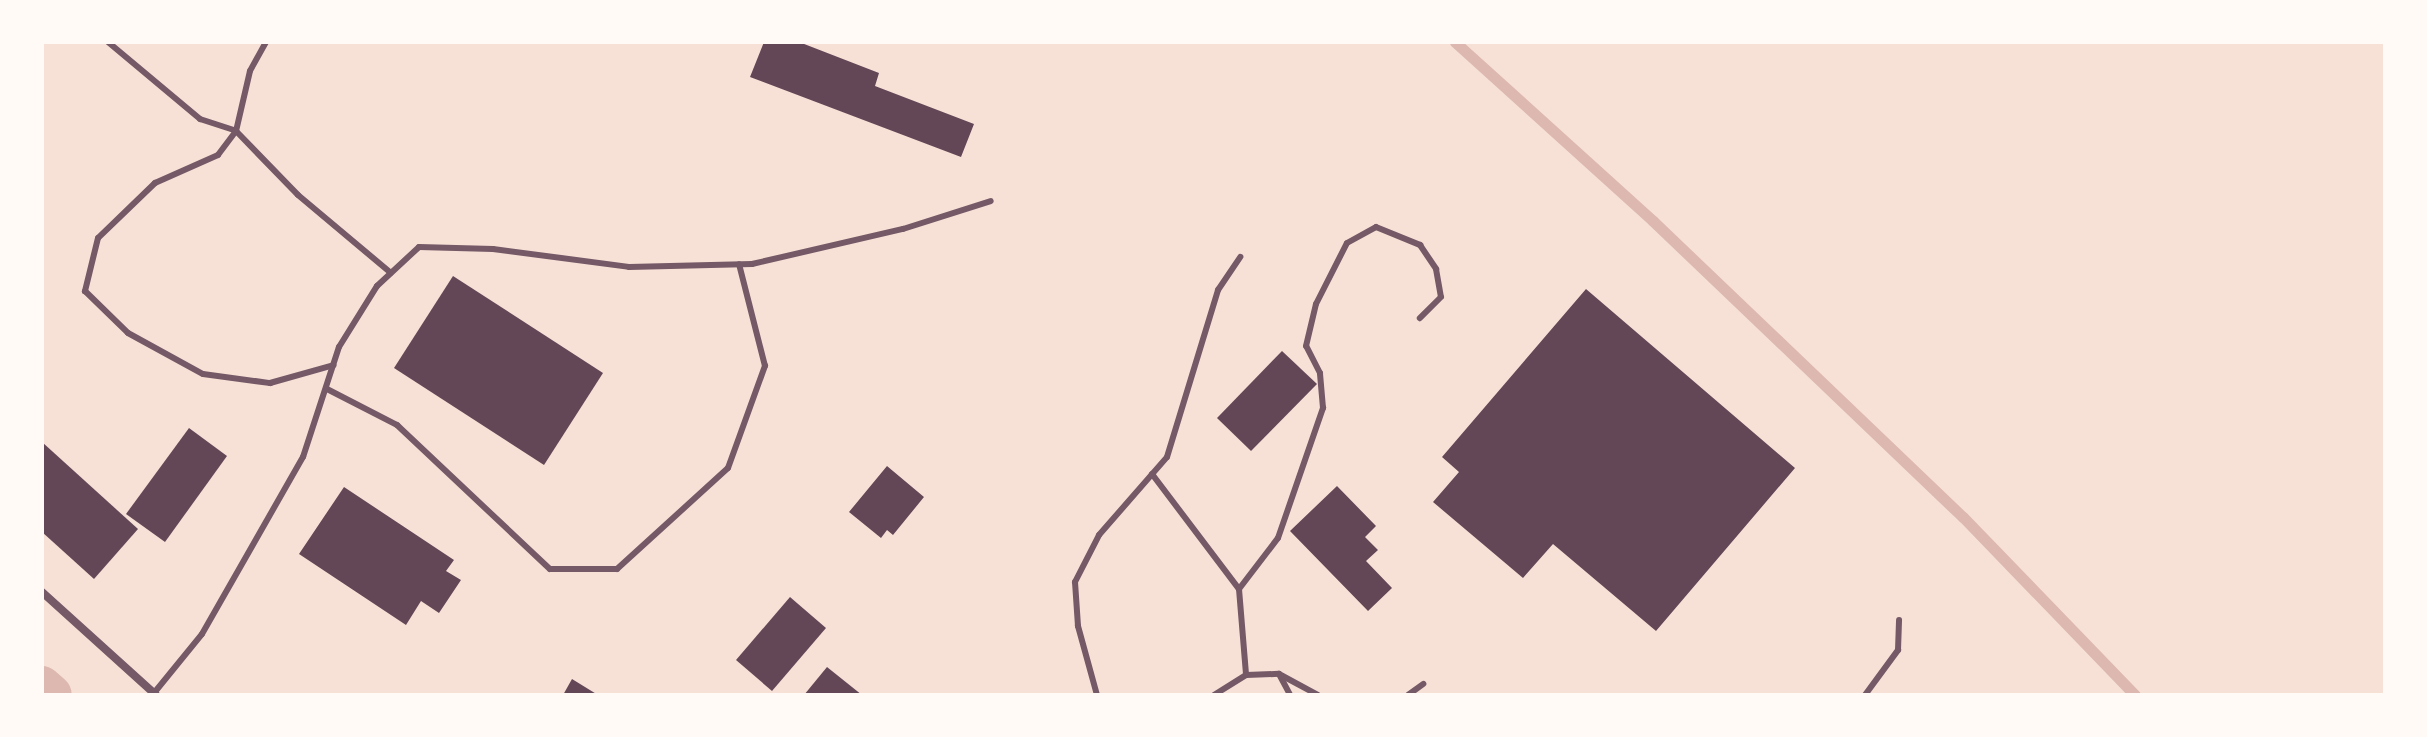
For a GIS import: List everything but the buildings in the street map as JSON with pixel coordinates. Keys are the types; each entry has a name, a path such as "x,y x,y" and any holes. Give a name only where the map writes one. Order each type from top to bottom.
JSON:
{"street":[{"path":"42,592 155,694"}],"lane":[{"path":"108,42 200,119 236,131 298,195 391,273"},
{"path":"266,42 250,71 236,131 218,155 155,183 98,238 85,291 128,333 203,374 270,383 334,365"},
{"path":"155,694 202,634 303,457 334,365 362,310 391,273 419,247 493,249 629,267 739,264 903,229 991,201"},
{"path":"1239,589 1278,538 1323,408 1320,373 1306,346 1316,304 1347,243 1376,227 1420,245 1436,269 1441,297 1420,318"},
{"path":"1097,695 1078,626 1075,582 1099,535 1167,457 1218,290 1240,257"},
{"path":"327,389 397,425 550,569 617,569 728,468 765,366 739,264"},
{"path":"1152,474 1239,589 1246,675"},
{"path":"1865,695 1898,650 1899,620"},
{"path":"1279,674 1290,695"},
{"path":"1214,695 1246,675 1279,674 1318,695"},
{"path":"1408,695 1423,684"}],"waterway":[{"path":"1455,42 1653,221 1963,517 2135,695"},
{"path":"42,686 52,695"}]}
